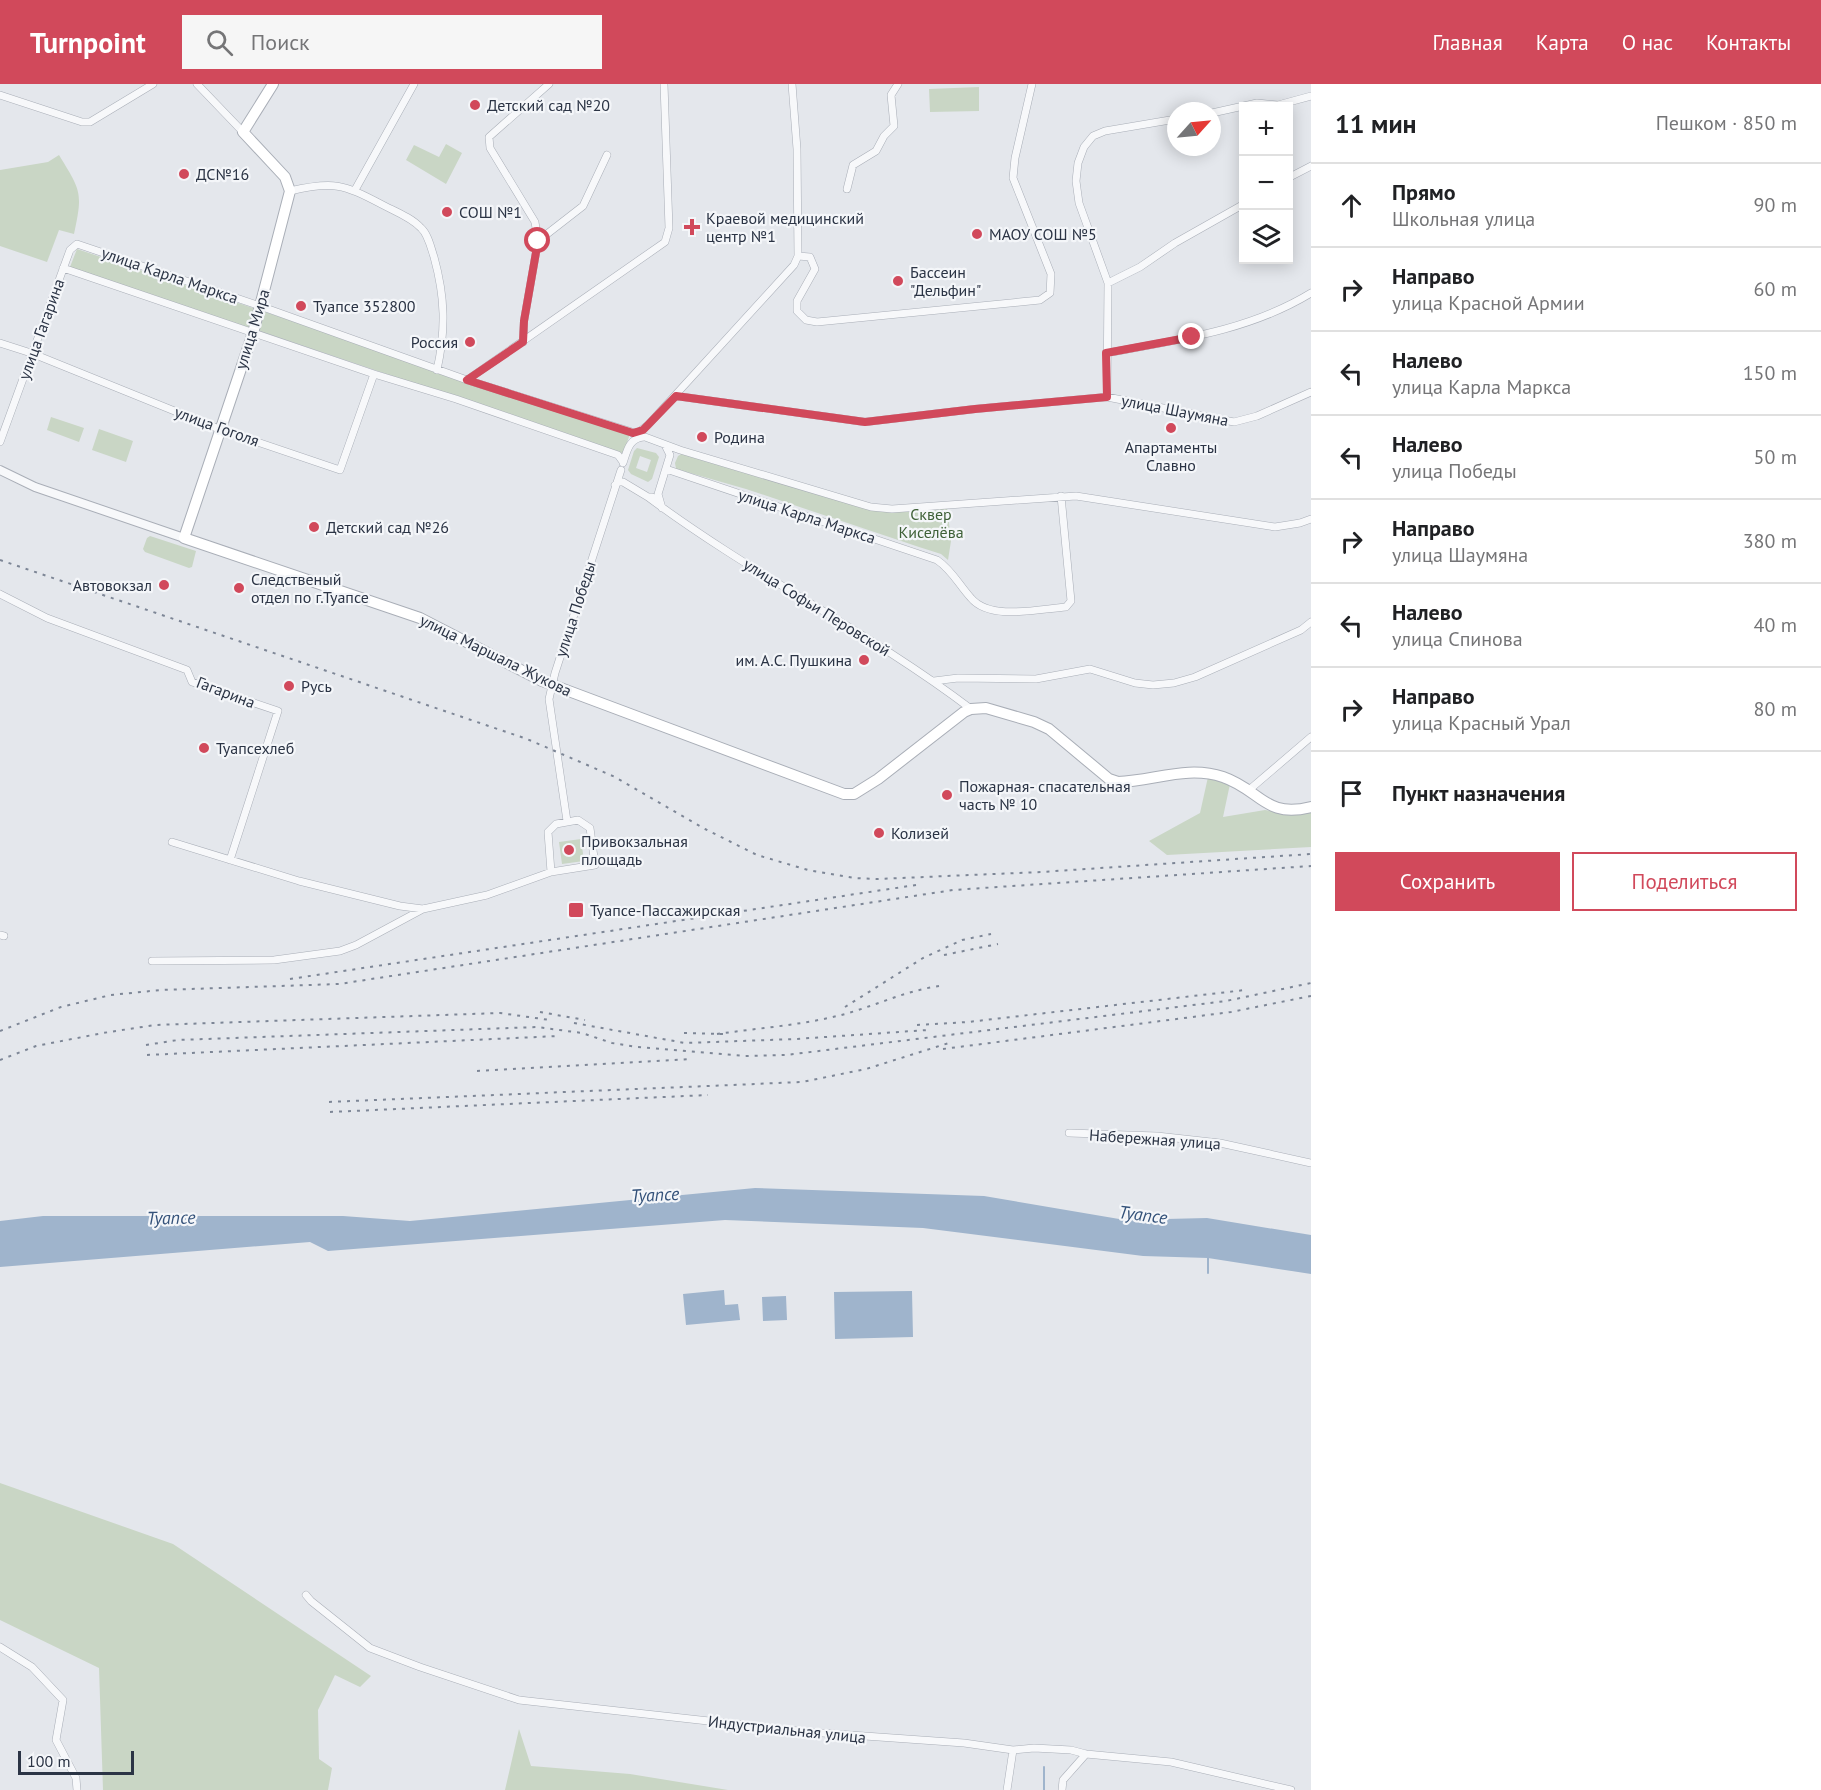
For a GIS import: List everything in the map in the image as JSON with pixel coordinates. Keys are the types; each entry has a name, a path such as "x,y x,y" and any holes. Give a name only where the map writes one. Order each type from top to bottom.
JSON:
{"main road":[{"path":"273,84 243,132 285,177 290,191"},
{"name":"улица Мира","path":"184,538 253,333 290,191"},
{"name":"улица Маршала Жукова","path":"184,538 420,618 551,685 844,794 854,794 871,784 970,709"},
{"path":"970,709 986,708 1034,722 1049,729 1110,779 1118,782 1184,771 1202,772 1222,777 1250,790 1268,806 1285,811 1311,807"}],"street":[{"path":"0,95 82,123 96,120 153,84"},
{"path":"197,84 243,132"},
{"path":"355,190 414,84"},
{"path":"523,342 524,321 538,241 535,222 490,148 489,137 549,84"},
{"path":"467,380 665,242 669,228 664,84"},
{"path":"615,485 623,482 620,477 621,470 631,442 642,433 794,265 798,256 797,149 792,84"},
{"path":"847,189 853,165 876,151 884,136 894,126 891,95 898,84"},
{"path":"798,256 810,257 815,269 797,301 797,311 806,320 817,322 1040,300 1050,292 1051,274 1013,178 1015,158 1032,84"},
{"path":"1221,111 1257,103 1278,105 1311,96"},
{"path":"1107,397 1108,283 1079,203 1076,181 1078,163 1084,147 1093,136 1105,130 1167,120"},
{"path":"538,241 583,206 607,155"},
{"path":"1293,175 1311,166"},
{"path":"290,191 330,184 355,190 422,229 431,247 444,300 444,334 437,370"},
{"path":"1108,283 1140,267 1175,243 1239,207"},
{"name":"улица Карла Маркса","path":"70,250 74,245 81,245 437,370 642,433 665,446 881,509 1061,496 1275,527 1300,524 1311,519"},
{"name":"улица Гагарина","path":"0,442 70,250"},
{"name":"улица Карла Маркса","path":"63,268 618,454 623,462"},
{"path":"1106,353 1234,327 1273,314 1311,293"},
{"name":"улица Гоголя","path":"0,343 31,353 219,429 340,470 374,374"},
{"name":"улица Шаумяна","path":"676,396 865,422 1107,397 1234,422 1257,417 1311,392"},
{"path":"662,508 659,498 660,489 670,455 665,446"},
{"path":"670,455 680,450"},
{"name":"улица Карла Маркса","path":"666,469 937,560 951,571 975,603 982,608 1001,612 1066,607 1071,601 1061,496"},
{"name":"улица Маршала Жукова","path":"0,470 35,487 184,538"},
{"name":"улица Победы","path":"567,821 551,717 549,699 551,685 621,470"},
{"name":"улица Софьи Перовской","path":"623,482 934,681 970,709"},
{"path":"648,497 655,496 660,489"},
{"name":"Гагарина","path":"0,594 47,618 187,670 192,682 279,711 230,860"},
{"path":"934,681 958,678 1035,679 1090,669 1135,683 1174,684 1301,630 1311,622"},
{"path":"1250,790 1311,737"},
{"path":"152,961 274,960 340,951 356,945 423,909 488,895 551,872 595,865 590,828 578,820 567,821 556,825 548,832 551,872"},
{"path":"172,842 352,894 400,906 423,909"},
{"name":"Набережная улица","path":"1069,1133 1156,1136 1220,1143 1311,1163"},
{"name":"Индустриальная улица","path":"306,1595 310,1601 370,1648 519,1700 808,1732 964,1743 1013,1750 1034,1748 1071,1750 1086,1754 1171,1762 1291,1790"},
{"path":"0,1647 32,1667 63,1700 56,1740 76,1778 77,1790"},
{"path":"1007,1790 1013,1750"},
{"path":"1062,1790 1063,1780 1086,1754"}],"green space":[{"path":"979,87 979,111 930,112 929,89"},
{"path":"446,144 462,153 446,184 406,160 414,145 439,157"},
{"path":"59,155 78,192 79,209 74,234 59,230 47,262 0,246 0,170 48,162"},
{"path":"77,249 630,434 623,454 70,267"},
{"path":"51,417 84,428 79,442 47,430"},
{"path":"99,429 133,441 126,462 92,450"},
{"path":"637,448 656,453 659,457 652,479 648,482 631,474 628,470","holes":["640,456 651,460 647,472 636,468"]},
{"name":"Сквер Киселёва","path":"683,453 870,508 947,505 951,541 948,560 941,554 746,489 676,469 675,463 678,456"},
{"path":"150,536 196,551 192,567 189,568 145,552 143,549"},
{"path":"1208,777 1230,784 1223,817 1265,810 1291,815 1311,810 1311,847 1167,855 1149,841 1200,813"},
{"path":"581,839 584,861 562,864 559,842"},
{"path":"0,1483 173,1544 371,1676 360,1687 335,1675 318,1710 319,1759 332,1768 328,1790 103,1790 99,1668 0,1620"},
{"path":"519,1729 531,1766 630,1774 728,1790 505,1790"}],"water":[{"name":"Туапсе","path":"755,1188 984,1196 1125,1220 1207,1218 1311,1235 1311,1274 1208,1258 1143,1256 923,1228 725,1220 328,1251 310,1242 0,1267 0,1221 43,1216 343,1216 410,1221"},
{"path":"724,1290 725,1305 738,1304 740,1320 686,1325 683,1294"},
{"path":"912,1291 913,1337 835,1339 834,1292"},
{"path":"786,1296 787,1320 763,1321 762,1297"}],"waterway":[{"path":"1208,1258 1208,1273"},
{"path":"1044,1767 1044,1790"}],"railway":[{"path":"0,560 527,739 615,777 705,829 757,855 808,870 854,878 877,879 1041,872 1311,854"},
{"path":"0,1031 61,1007 111,995 161,990 339,984 953,890 1311,866"},
{"path":"290,979 916,885"},
{"path":"845,1007 923,958 962,940 991,934"},
{"path":"944,955 998,944"},
{"path":"146,1045 178,1040 537,1027 582,1033 612,1043 637,1047 745,1056 786,1055 1226,1001 1311,983"},
{"path":"717,1034 829,1018 914,991 939,986"},
{"path":"917,1025 968,1022 1245,990"},
{"path":"943,1049 1231,1012 1311,996"},
{"path":"540,1012 585,1020"},
{"path":"0,1060 36,1046 155,1025 500,1013 550,1020"},
{"path":"574,1023 685,1043 796,1039 928,1030"},
{"path":"684,1033 723,1034"},
{"path":"147,1055 559,1036"},
{"path":"329,1102 802,1082 866,1069 952,1042"},
{"path":"477,1071 691,1059"},
{"path":"330,1112 708,1095"}],"place":[{"name":"Детский сад №20","path":"475,105"},
{"name":"ДС№16","path":"184,174"},
{"name":"СОШ №1","path":"447,212"},
{"name":"Краевой медицинский центр №1","path":"692,227"},
{"name":"МАОУ СОШ №5","path":"977,234"},
{"name":"Бассеин \"Дельфин\"","path":"898,281"},
{"name":"Туапсе 352800","path":"301,306"},
{"name":"Россия","path":"470,342"},
{"name":"Апартаменты Славно","path":"1171,428"},
{"name":"Родина","path":"702,437"},
{"name":"Детский сад №26","path":"314,527"},
{"name":"Автовокзал","path":"164,585"},
{"name":"Следственый отдел по г.Туапсе","path":"239,588"},
{"name":"им. А.С. Пушкина","path":"864,660"},
{"name":"Русь","path":"289,686"},
{"name":"Туапсехлеб","path":"204,748"},
{"name":"Пожарная- спасательная часть № 10","path":"947,795"},
{"name":"Колизей","path":"879,833"},
{"name":"Привокзальная площадь","path":"569,850"},
{"name":"Туапсе-Пассажирская","path":"576,910"}],"route":[{"path":"538,241 524,321 523,342 467,380 633,433 643,430 676,396 865,422 1107,397 1106,353 1192,337"}]}
